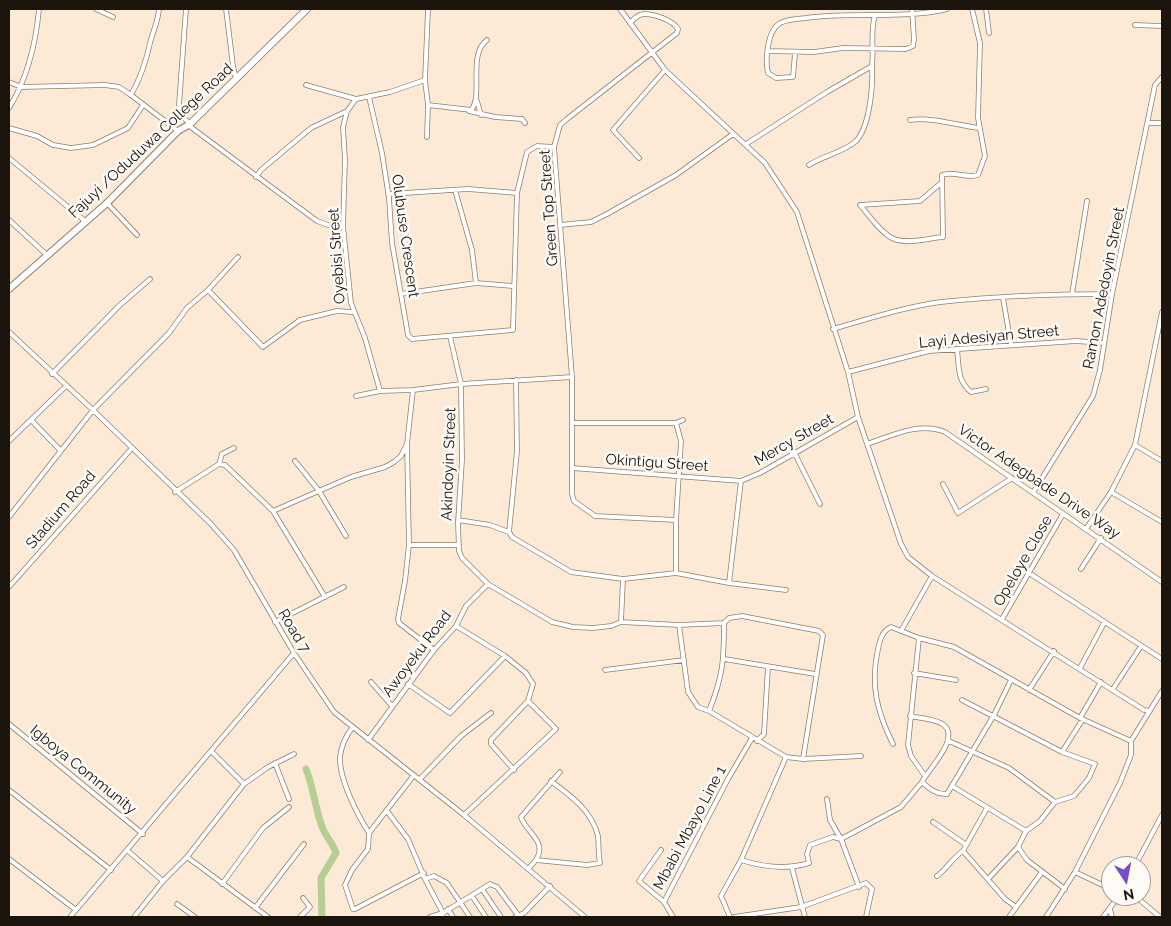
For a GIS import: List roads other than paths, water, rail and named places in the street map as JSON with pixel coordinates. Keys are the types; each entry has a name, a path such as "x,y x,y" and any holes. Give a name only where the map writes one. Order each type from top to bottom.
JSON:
{"main road":[{"name":"Fajuyi /Oduduwa College Road","path":"9,289 107,203 178,131 189,124 307,9"}],"street":[{"path":"9,108 21,87 29,60 39,9"},
{"path":"96,9 113,17"},
{"path":"131,95 148,59 151,42 157,26 159,9"},
{"path":"186,9 179,105 181,115 189,124 256,177 318,221 328,225 343,226"},
{"path":"226,9 236,78"},
{"path":"427,138 428,105 425,80 428,9"},
{"path":"620,9 665,70 765,163 796,212 848,372 866,444 901,544 908,557 932,576 1054,651 1144,710 1150,711"},
{"path":"824,9 826,14"},
{"path":"795,53 793,76 790,78 776,78 768,73 770,40 778,24 826,14 874,15 947,9"},
{"path":"941,183 920,202 860,205 884,232 893,239 943,237 942,175 946,173 963,177 978,175 985,156 979,128 980,47 972,9"},
{"path":"986,9 989,33"},
{"path":"768,51 795,53 843,48 906,49 913,46 912,11"},
{"name":"Green Top Street","path":"630,23 637,16 644,14 676,25 677,33 560,125 554,147 572,377 574,501 596,516 676,520"},
{"path":"809,164 855,142 862,133 873,84 874,48 872,24 874,15"},
{"path":"1135,25 1162,26"},
{"path":"460,110 471,110 476,104 479,54 481,44 487,40"},
{"path":"746,144 827,92 872,66"},
{"path":"640,158 613,130 665,70"},
{"name":"Ramon Adedoyin Street","path":"1034,492 1092,396 1100,370 1112,294 1155,85 1162,77"},
{"path":"306,85 356,100 425,80"},
{"path":"9,82 21,87 105,85 119,87 178,131"},
{"name":"Olubuse Crescent","path":"370,97 382,153 392,243 410,338 513,330 517,193 527,152 537,146 554,147"},
{"path":"476,98 482,115"},
{"path":"256,177 261,170 306,132 346,111 356,100"},
{"path":"9,128 37,136 53,145 72,148 93,145 128,128 143,105"},
{"path":"428,105 482,115 522,119 525,123"},
{"name":"Oyebisi Street","path":"346,111 344,127 343,226 352,312 365,338 380,391"},
{"path":"910,120 932,119 949,124 979,128"},
{"path":"1148,123 1162,123"},
{"path":"560,225 590,222 608,214 676,175 733,134"},
{"path":"9,158 85,221"},
{"path":"455,190 472,250 476,283"},
{"path":"388,194 455,190 517,193"},
{"path":"1072,294 1087,201"},
{"path":"107,203 137,235"},
{"path":"9,220 48,256"},
{"path":"9,517 93,410 170,333 187,308 208,290 238,257"},
{"path":"52,374 120,305 150,279"},
{"path":"401,294 476,283 513,286"},
{"path":"208,290 263,347 300,320 337,310 352,312"},
{"path":"833,329 902,310 940,302 1072,294 1112,294"},
{"path":"1003,298 1011,345"},
{"path":"1086,529 1111,492 1135,446 1162,315"},
{"name":"Road 7","path":"9,332 52,374 93,410 234,550 294,653 334,712 529,868 585,917"},
{"name":"Akindoyin Street","path":"450,336 461,384 462,460 458,520 459,545 462,558 488,584 552,622 572,627 593,628 611,626 621,622 679,625 724,624 729,618 742,616 819,630 823,635 815,674"},
{"name":"Layi Adesiyan Street","path":"848,372 918,354 957,349 1076,341 1104,343"},
{"path":"957,349 960,380 964,386 971,392 986,389"},
{"path":"356,396 380,391 572,377"},
{"path":"516,380 516,452 509,532 512,537 571,572 623,579 676,573 729,583 786,590"},
{"path":"9,441 66,386"},
{"path":"413,390 406,444 409,494 406,581 398,619 399,623 434,650"},
{"name":"Mercy Street","path":"741,481 858,416"},
{"path":"31,420 60,451"},
{"path":"572,423 676,422 683,420"},
{"path":"676,422 681,441 676,520 676,573"},
{"name":"Victor Adegbade Drive Way","path":"866,444 911,429 928,428 941,430 1101,538 1162,582"},
{"path":"273,511 351,477 386,467 401,456 406,444"},
{"path":"1135,446 1162,461"},
{"name":"Stadium Road","path":"9,587 132,448"},
{"path":"175,492 218,464 222,454 234,448"},
{"path":"794,452 820,504"},
{"path":"296,461 319,491 346,536"},
{"path":"218,464 225,465 273,511 325,597"},
{"name":"Okintigu Street","path":"572,468 741,481"},
{"path":"943,484 958,513 1012,478"},
{"path":"729,583 741,481"},
{"path":"1111,492 1162,522"},
{"name":"Opeloye Close","path":"1002,619 1063,514"},
{"path":"458,520 490,525 509,532"},
{"path":"1081,568 1101,538"},
{"path":"408,545 459,545"},
{"path":"1029,573 1162,659"},
{"path":"902,631 932,576"},
{"path":"621,622 623,579"},
{"name":"Awoyeku Road","path":"368,740 434,650 456,626 466,606 488,584"},
{"path":"275,622 344,587"},
{"path":"1080,668 1104,623"},
{"path":"709,710 721,682 724,659 724,624"},
{"path":"679,625 688,692 698,707 709,710 786,757 804,759 861,756"},
{"path":"456,626 505,656 526,673 532,681 533,688 528,701 491,740 491,744 514,770"},
{"path":"894,744 881,719 873,690 880,639 885,630 891,627 919,638 954,647 1082,719 1131,741"},
{"path":"919,638 908,745 911,756 924,776"},
{"path":"1113,689 1141,646"},
{"path":"1029,690 1054,651"},
{"path":"70,917 143,834 294,653"},
{"path":"408,684 450,713 505,656"},
{"path":"724,659 815,674 804,759"},
{"path":"605,670 684,660"},
{"path":"757,741 764,734 768,667"},
{"path":"914,673 956,680"},
{"path":"922,782 943,794 948,792 994,715 1011,680"},
{"path":"371,682 392,706"},
{"path":"1062,752 1101,682"},
{"path":"1046,917 1076,872 1120,783 1131,755 1131,741 1162,691"},
{"path":"962,700 1062,752 1095,764 1089,778 1074,796 1054,802 1040,821 1026,831 1018,847 988,879"},
{"path":"464,815 514,770 557,727 528,701"},
{"path":"420,779 461,736 491,713"},
{"path":"741,860 792,868 809,863 807,854 810,845 833,838 841,839 901,807 922,782 924,776 950,741 949,731 943,724 910,716"},
{"name":"Igboya Community","path":"9,724 143,834"},
{"path":"352,728 342,748 341,762 358,816 369,833"},
{"name":"Mbabi Mbayo Line 1","path":"661,850 641,876 640,883 664,902 728,779 752,738"},
{"path":"950,741 1009,768 1054,802"},
{"path":"211,751 244,784"},
{"path":"134,917 186,857 244,784 294,754"},
{"path":"730,917 721,896 741,860 786,757"},
{"path":"275,764 289,799"},
{"path":"529,868 536,860 539,852 538,841 521,817 560,772"},
{"path":"414,775 369,833 368,849 352,870 345,885 353,909 424,873"},
{"path":"536,860 592,865 600,863 596,850 598,838 592,817 551,781"},
{"path":"952,786 1026,831"},
{"path":"9,790 111,870"},
{"path":"827,799 830,820 841,839 859,887"},
{"path":"222,884 262,828 289,807"},
{"path":"937,876 945,870 954,857 963,851 965,844 988,808"},
{"path":"387,811 408,839 442,915"},
{"path":"1141,856 1162,816"},
{"path":"933,822 965,844"},
{"path":"256,908 304,844"},
{"path":"1018,847 1027,860 1065,889"},
{"path":"128,851 164,881"},
{"path":"963,851 1005,900 1016,907"},
{"path":"186,857 268,917"},
{"path":"9,859 76,910"},
{"path":"792,868 805,917"},
{"path":"1009,917 1042,872"},
{"path":"1076,872 1101,884"},
{"path":"426,879 434,876 447,883 470,917"},
{"path":"734,917 801,907 866,883 872,889 866,917"},
{"path":"430,917 442,915 448,909 490,884 494,885 517,916 525,915 550,886"},
{"path":"482,889 501,917"},
{"path":"472,896 486,917"},
{"path":"300,917 310,907 303,898"},
{"path":"664,902 673,917"},
{"path":"177,904 195,917"},
{"path":"1103,917 1112,906"},
{"path":"1147,906 1160,917"},
{"path":"448,909 454,917"},
{"path":"1110,909 1112,917"}],"waterway":[{"path":"306,769 320,822 336,853 321,878 322,917"}]}
